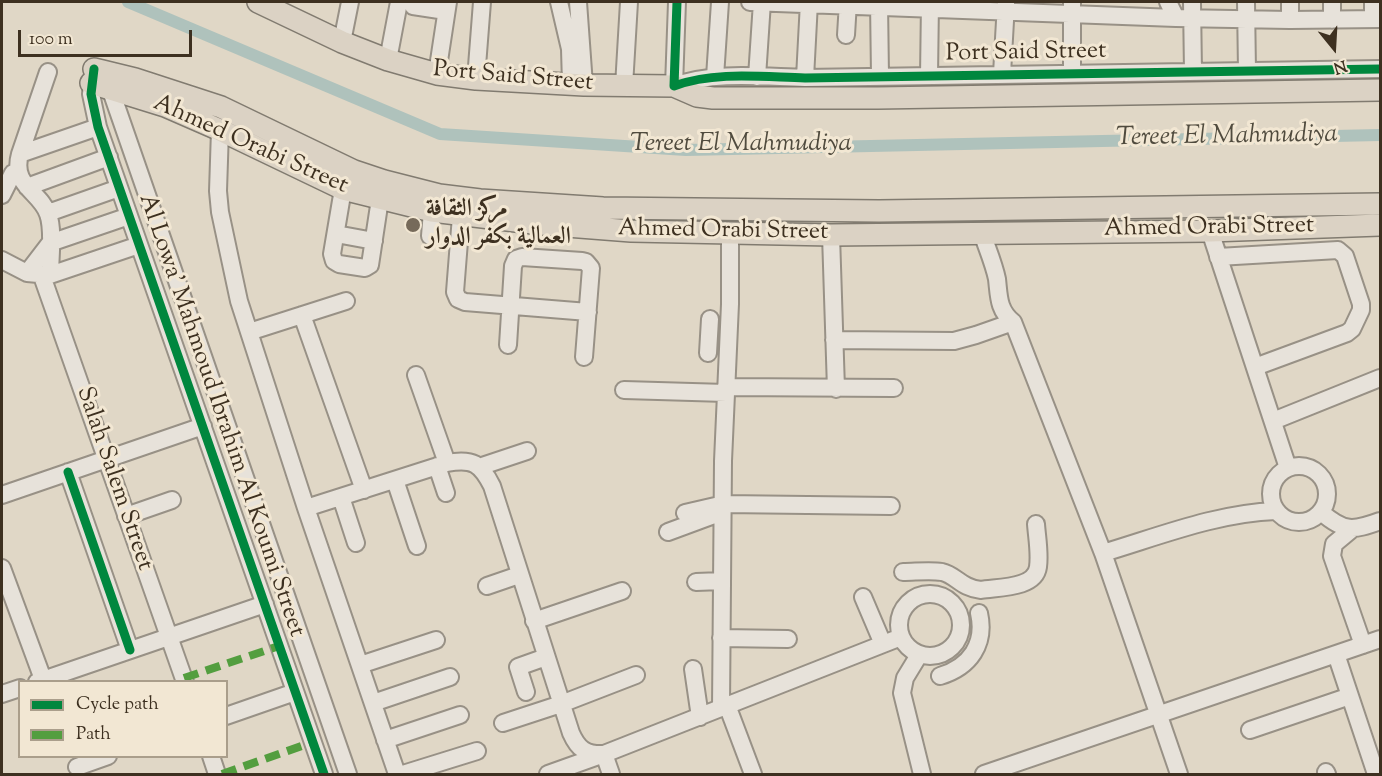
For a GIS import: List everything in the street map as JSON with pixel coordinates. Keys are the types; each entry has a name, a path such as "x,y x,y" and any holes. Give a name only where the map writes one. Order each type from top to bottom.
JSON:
{"main road":[{"name":"Port Said Street","path":"258,2 281,7 342,42 388,60 437,74 476,79 578,85 674,86 697,96 713,98 878,98 1380,90"},
{"name":"Ahmed Orabi Street","path":"98,80 168,98 221,107 354,171 415,190 480,200 603,208 879,211 1380,204"},
{"name":"Ahmed Orabi Street","path":"168,98 220,130 343,189 380,200 461,216 581,228 831,235 1210,231 1380,225"}],"street":[{"path":"342,42 350,2"},
{"path":"476,79 482,2"},
{"path":"624,86 629,2"},
{"path":"674,86 677,2"},
{"path":"715,76 720,2"},
{"path":"750,2 1072,8 1290,20 1377,19 1373,2"},
{"path":"757,77 762,2"},
{"path":"1168,2 1187,13"},
{"path":"1246,2 1247,71"},
{"path":"1290,2 1290,20"},
{"path":"1332,2 1332,20"},
{"path":"806,78 809,3"},
{"path":"846,35 848,3"},
{"path":"388,60 406,4 447,6 437,74"},
{"path":"879,4 879,76"},
{"path":"929,76 930,5"},
{"path":"1002,74 1006,7"},
{"path":"570,8 570,49 578,85"},
{"path":"1072,8 1072,73"},
{"path":"1187,13 1193,72"},
{"name":"Port Said Street","path":"674,86 715,76 806,78 1380,69"},
{"path":"2,195 15,176 20,154 48,72"},
{"path":"98,80 348,774"},
{"name":"Al Lowa' Mahmoud Ibrahim Al Koumi Street","path":"98,80 92,104 98,127 324,774"},
{"path":"20,154 98,127"},
{"path":"220,130 220,212 239,300 306,508 397,774"},
{"path":"15,176 109,157"},
{"path":"15,176 48,213 50,243 40,275"},
{"path":"48,213 119,188"},
{"path":"343,189 333,257 339,264 367,268 370,265 380,200"},
{"path":"430,236 432,211"},
{"path":"50,243 129,216"},
{"path":"461,216 456,296 465,302 588,312"},
{"path":"1210,231 1288,468"},
{"path":"730,233 721,638 724,707 753,774"},
{"path":"982,233 997,278 1009,295 1014,310 1013,322 1103,553 1179,774"},
{"path":"336,234 374,241"},
{"path":"831,235 836,389"},
{"path":"2,260 40,275 140,245"},
{"path":"1218,257 1338,250 1345,256 1361,300 1361,310 1352,329 1347,333 1255,367"},
{"path":"508,345 513,266 516,259 522,257 582,261 591,268 584,357"},
{"name":"Salah Salem Street","path":"40,275 185,680"},
{"path":"249,332 346,301"},
{"path":"302,315 364,490"},
{"path":"710,319 709,347 728,341"},
{"path":"834,340 954,341 1013,322"},
{"path":"416,375 442,464 446,493"},
{"path":"1273,421 1380,378"},
{"path":"624,390 894,388"},
{"path":"2,495 203,426"},
{"path":"479,466 527,451"},
{"path":"306,508 442,464 468,462 479,466 492,486 519,576 575,743 583,751 593,755 604,754"},
{"path":"1103,553 1247,512 1276,511 1290,520 1306,521 1320,512 1325,504 1327,494 1322,477 1307,467 1288,468 1275,478 1272,486 1271,495 1276,511"},
{"path":"68,472 130,650"},
{"path":"395,480 417,546"},
{"path":"341,497 356,543"},
{"path":"126,516 172,500"},
{"path":"685,513 723,508 891,506"},
{"path":"668,532 723,508"},
{"path":"1320,512 1334,523 1352,529 1380,521"},
{"path":"903,572 942,572 967,587 981,590 1021,584 1034,576 1038,566 1036,524"},
{"path":"1352,529 1334,544 1332,556 1363,645"},
{"path":"2,568 6,593 42,680"},
{"path":"487,586 519,576"},
{"path":"696,582 722,581"},
{"path":"955,606 981,590"},
{"path":"534,621 622,591"},
{"path":"925,594 939,595 955,606 960,613 962,627 958,640 951,649 941,655 930,657 919,655 908,648 901,637 898,623 903,610 912,599 925,594"},
{"path":"863,597 883,644"},
{"path":"45,680 265,604"},
{"path":"940,676 961,668 976,651 981,632 979,613"},
{"path":"548,774 700,717 901,637"},
{"path":"721,638 788,639"},
{"path":"984,774 1380,639"},
{"path":"360,666 436,640"},
{"path":"958,640 976,651"},
{"path":"1336,654 1376,774"},
{"path":"919,655 905,678 902,693 922,774"},
{"path":"526,692 518,667 546,657"},
{"path":"693,669 700,717"},
{"path":"503,723 561,704 636,675"},
{"path":"373,702 450,677"},
{"path":"2,694 18,689"},
{"path":"228,715 295,692"},
{"path":"1250,730 1350,696"},
{"path":"386,740 460,716"},
{"path":"403,774 477,751"},
{"path":"604,754 610,774"},
{"path":"76,766 102,758"},
{"path":"212,758 217,774"}],"waterway":[{"name":"Tereet El Mahmudiya","path":"128,2 440,134 686,150 1380,135"}],"marked path":[{"path":"184,678 279,646"},
{"path":"222,774 313,742"}],"cycle path":[{"path":"677,2 674,86 706,78 739,76 805,78 1380,69"},
{"path":"94,69 91,94 98,127 324,774"},
{"path":"68,472 130,650"}],"place":[{"name":"مركز الثقافة العمالية بكفر الدوار","path":"413,225"}]}
